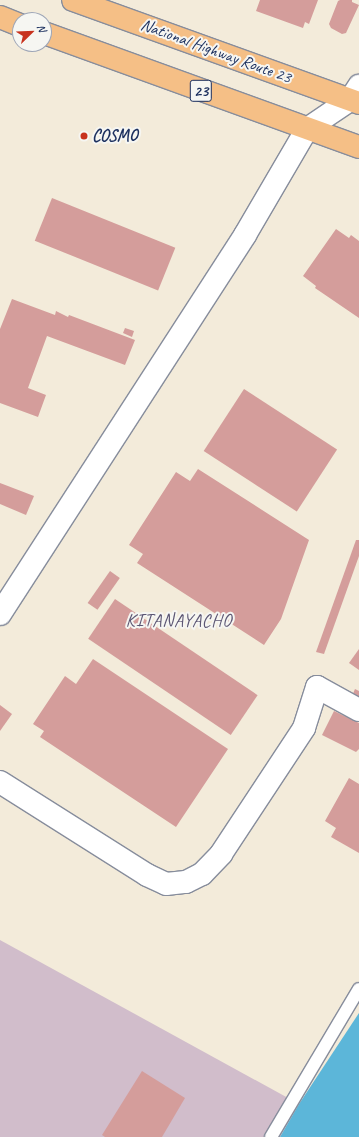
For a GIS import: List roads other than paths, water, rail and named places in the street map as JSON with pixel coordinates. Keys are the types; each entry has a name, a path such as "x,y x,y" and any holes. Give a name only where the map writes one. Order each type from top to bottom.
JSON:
{"highway":[{"name":"National Highway Route 23","path":"73,0 356,96"},
{"path":"0,18 12,22"},
{"name":"23","path":"52,37 359,147"}],"street":[{"path":"0,614 245,235 307,129 356,96"},
{"path":"0,782 148,875 166,884 186,882 202,874 221,854 304,728 317,688 359,710"}],"lane":[{"path":"271,1137 359,989"}],"water":[{"path":"359,1013 359,1137 280,1137 299,1104"}],"place":[{"name":"COSMO","path":"84,136"}],"district":[{"name":"KITANAYACHO","path":"179,620"}]}
